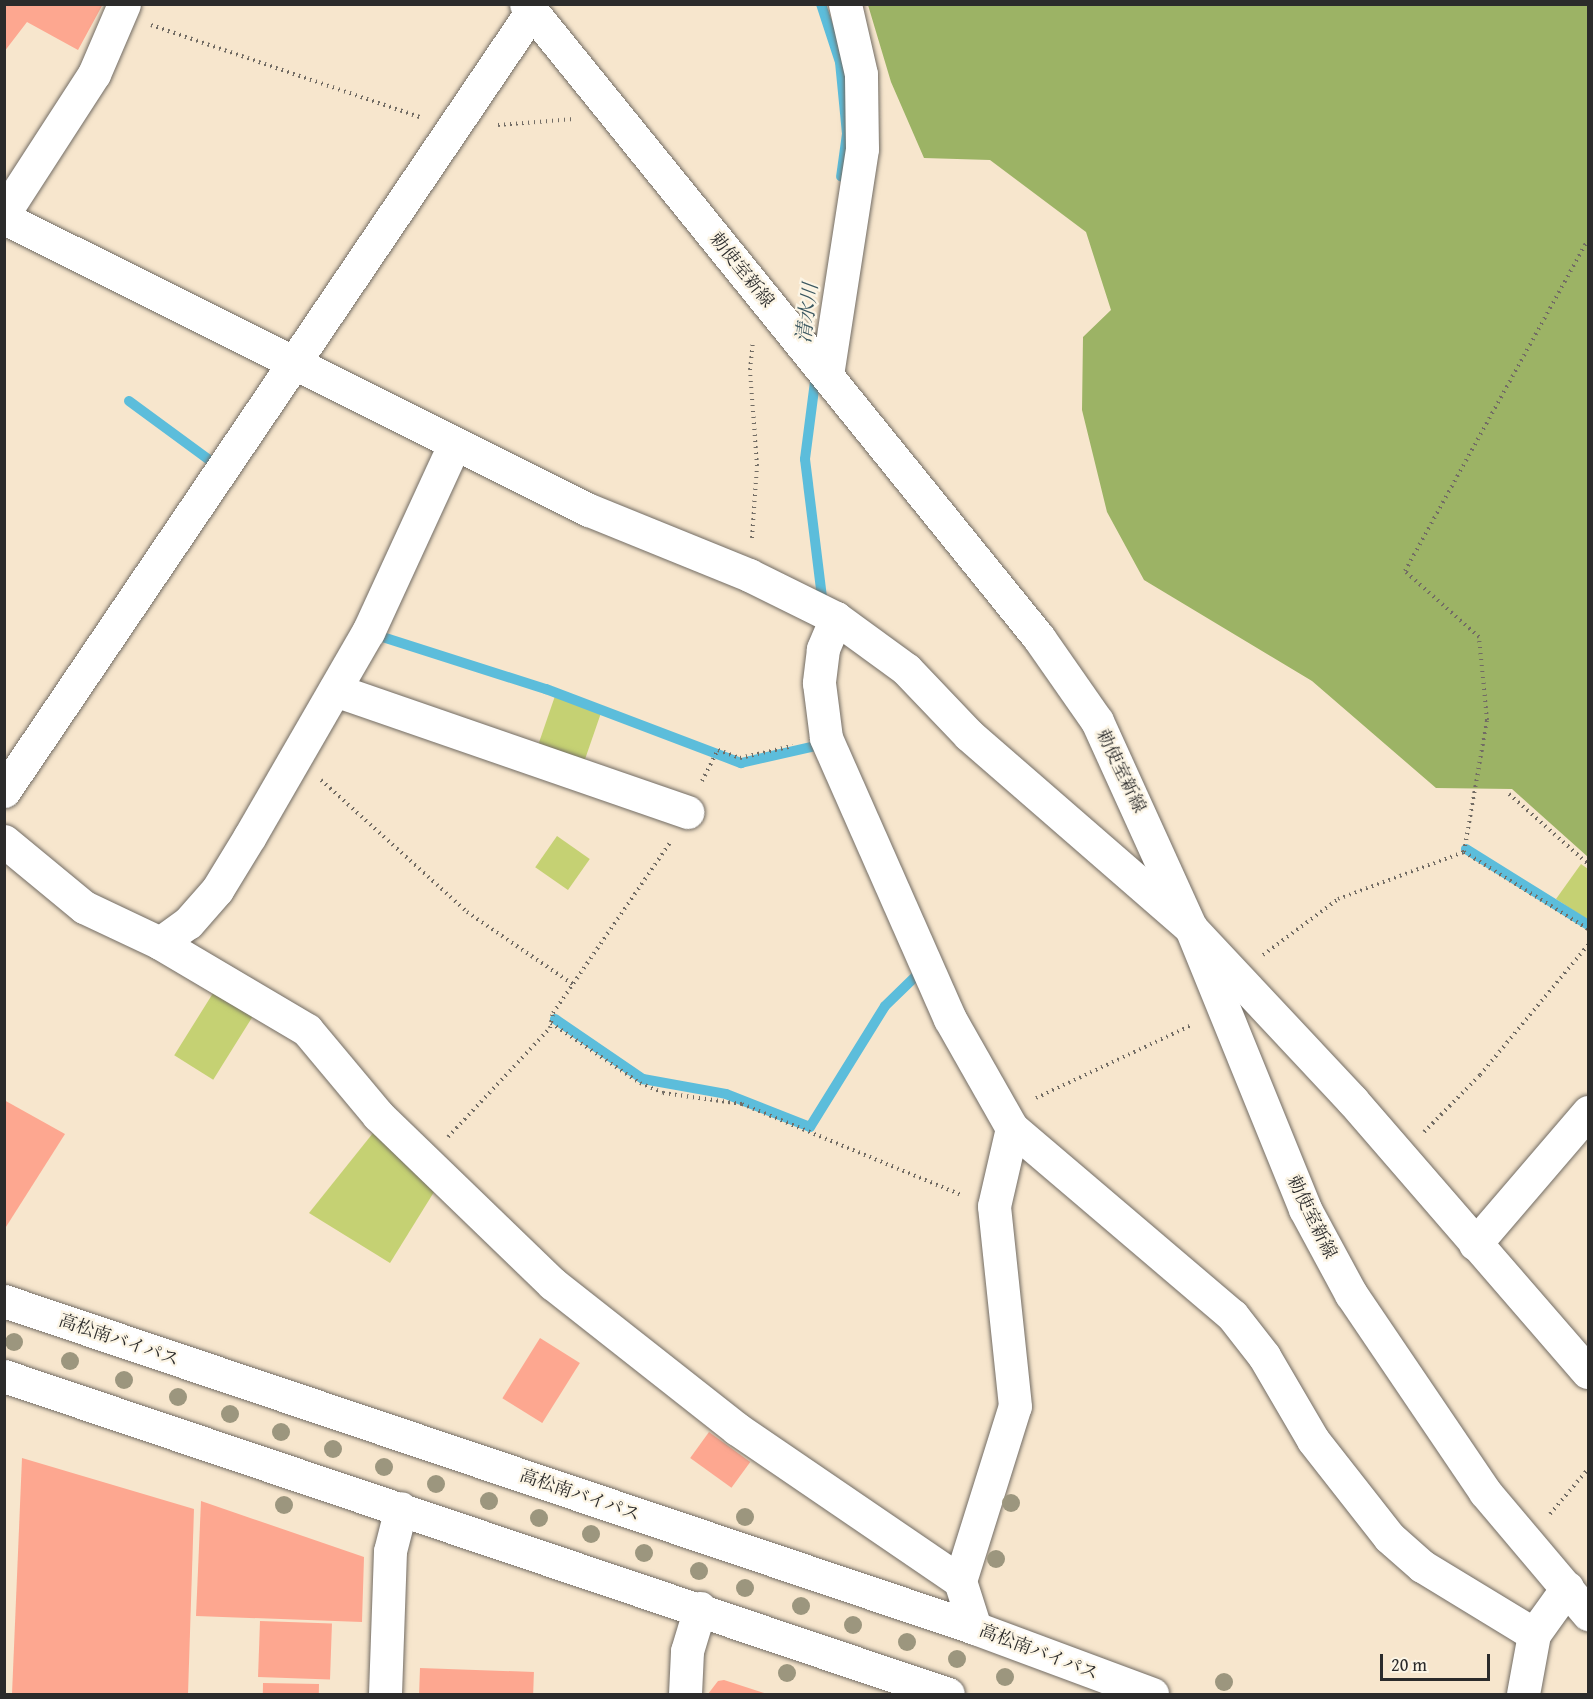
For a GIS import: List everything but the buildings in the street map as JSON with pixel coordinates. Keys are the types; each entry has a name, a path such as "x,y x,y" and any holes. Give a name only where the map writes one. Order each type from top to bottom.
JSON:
{"main road":[{"path":"820,366 862,149 861,74 845,4"},
{"path":"4,791 297,364 455,126 529,8"},
{"name":"勅使室新線","path":"529,8 1039,638 1097,721 1191,928 1227,987 1305,1209 1351,1294 1394,1364 1526,1542 1588,1614"},
{"path":"4,213 79,100 121,9"},
{"path":"4,218 454,445 589,510 749,575 836,618 906,669 969,735 1191,928"},
{"path":"160,943 188,923 217,890 368,632 454,445"},
{"path":"836,618 823,650 819,683 826,738 950,1019 1012,1128 1232,1316 1264,1356 1313,1440 1389,1537 1422,1566 1534,1634"},
{"path":"335,690 688,812"},
{"path":"4,841 84,907 160,943 307,1030 425,1161 607,1330 737,1430 960,1581"},
{"path":"1227,987 1400,1156 1588,1372"},
{"path":"1476,1244 1588,1112"},
{"path":"975,1628 960,1581 1015,1406 994,1206 1012,1128"},
{"name":"高松南バイパス","path":"4,1301 975,1628 1152,1695"},
{"path":"4,1376 700,1608 948,1695"},
{"path":"385,1695 390,1551 401,1509"},
{"path":"1523,1695 1534,1634 1567,1588"},
{"path":"685,1695 687,1651 700,1608"}],"path":[{"path":"121,9 455,126 590,118 607,104"},
{"path":"1464,852 1487,720 1479,638 1405,571 1588,240"},
{"path":"749,575 757,466 750,370 756,321 772,307"},
{"path":"425,1161 551,1023 688,812 718,750 740,758 826,738"},
{"path":"296,754 430,882 574,985"},
{"path":"1509,794 1588,864"},
{"path":"1464,852 1588,929"},
{"path":"1012,1128 1012,1109 1199,1022 1227,987 1338,899 1464,852"},
{"path":"1400,1156 1480,1075 1588,945"},
{"path":"551,1023 640,1083 748,1107 994,1206"},
{"path":"1526,1542 1588,1469"}],"green space":[{"path":"868,5 1588,5 1588,857 1512,789 1436,788 1312,681 1144,580 1107,512 1082,410 1083,337 1111,310 1086,232 990,160 924,158 891,82"},
{"path":"555,696 601,712 584,761 538,745"},
{"path":"557,836 590,859 568,890 535,867"},
{"path":"1581,864 1588,869 1588,920 1556,899"},
{"path":"215,990 254,1014 213,1080 174,1055"},
{"path":"373,1133 434,1192 390,1263 309,1213"}],"waterway":[{"name":"清水川","path":"821,4 840,62 847,134 841,177"},
{"name":"清水川","path":"816,374 805,459 823,606"},
{"path":"129,401 208,459"},
{"path":"370,633 546,689 741,763 824,744"},
{"path":"1466,849 1588,925"},
{"path":"555,1019 643,1079 726,1094 810,1127 885,1006 923,969"}]}
